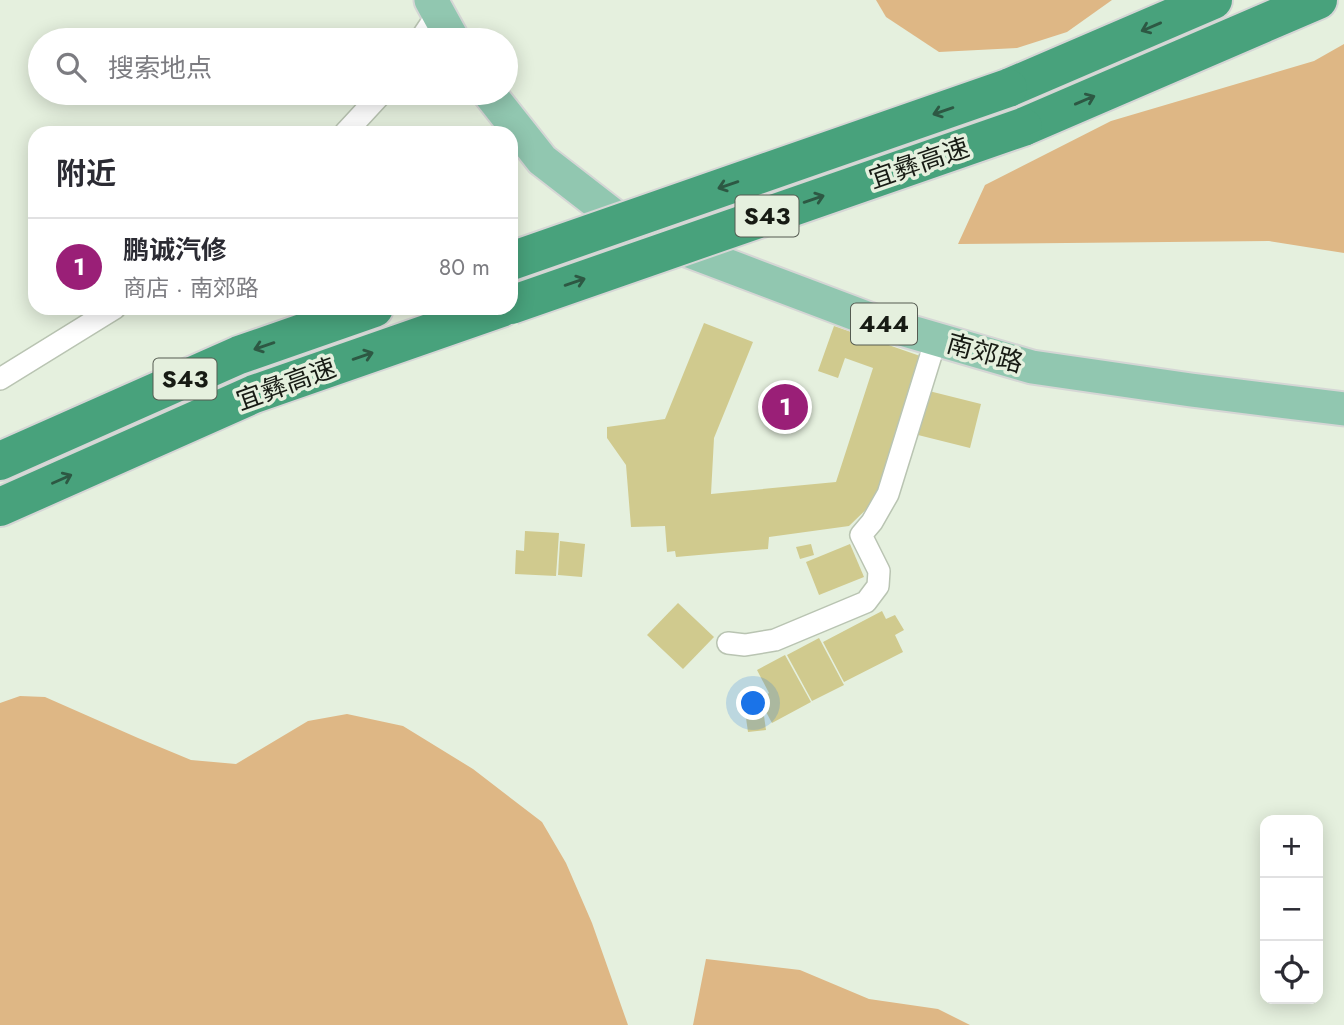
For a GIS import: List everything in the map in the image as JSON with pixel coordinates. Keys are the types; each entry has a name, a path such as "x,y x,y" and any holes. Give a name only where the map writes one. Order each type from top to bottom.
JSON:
{"highway":[{"name":"宜彝高速","path":"518,259 1008,88 1213,0"},
{"name":"宜彝高速","path":"518,302 1023,127 1318,0"},
{"name":"宜彝高速","path":"0,461 239,355 354,315"},
{"name":"宜彝高速","path":"0,507 254,394 481,315"}],"main road":[{"name":"南郊路","path":"498,105 515,126"},
{"name":"南郊路","path":"518,130 542,160 631,229 877,322 1032,367 1344,409"}],"street":[{"path":"351,126 371,105"},
{"path":"0,379 104,315"},
{"path":"728,643 745,645 775,640 866,603 878,586 879,571 861,535 888,495 936,339"}],"shaded area":[{"path":"876,0 1112,0 1067,32 1017,48 939,52 886,17"},
{"path":"1344,44 1344,253 1269,241 958,244 985,185 1111,121 1314,61"},
{"path":"20,696 45,697 191,760 236,764 308,721 347,714 403,726 473,769 542,822 566,863 592,923 628,1025 0,1025 0,703"},
{"path":"706,959 800,970 869,999 938,1009 970,1025 693,1025"}],"building":[{"path":"704,323 753,342 714,438 711,494 836,482 873,368 845,358 838,378 818,371 834,326 923,357 879,497 849,526 769,537 768,549 676,557 675,551 667,552 665,526 631,527 626,465 607,438 607,427 665,419"},
{"path":"929,391 981,404 970,448 918,435"},
{"path":"525,531 559,533 556,576 515,574 516,550 524,551"},
{"path":"560,541 585,544 582,577 558,575"},
{"path":"811,544 814,555 800,559 796,547"},
{"path":"850,544 864,577 819,595 806,562"},
{"path":"678,603 714,637 683,669 647,635"},
{"path":"882,611 886,619 895,615 904,630 895,635 903,652 844,682 823,642"},
{"path":"819,638 844,685 812,701 787,655"},
{"path":"785,655 811,702 772,723 759,699 769,693 757,670"},
{"path":"764,716 766,730 748,732 746,718"}],"place":[{"name":"鹏诚汽修","path":"785,407"}]}
